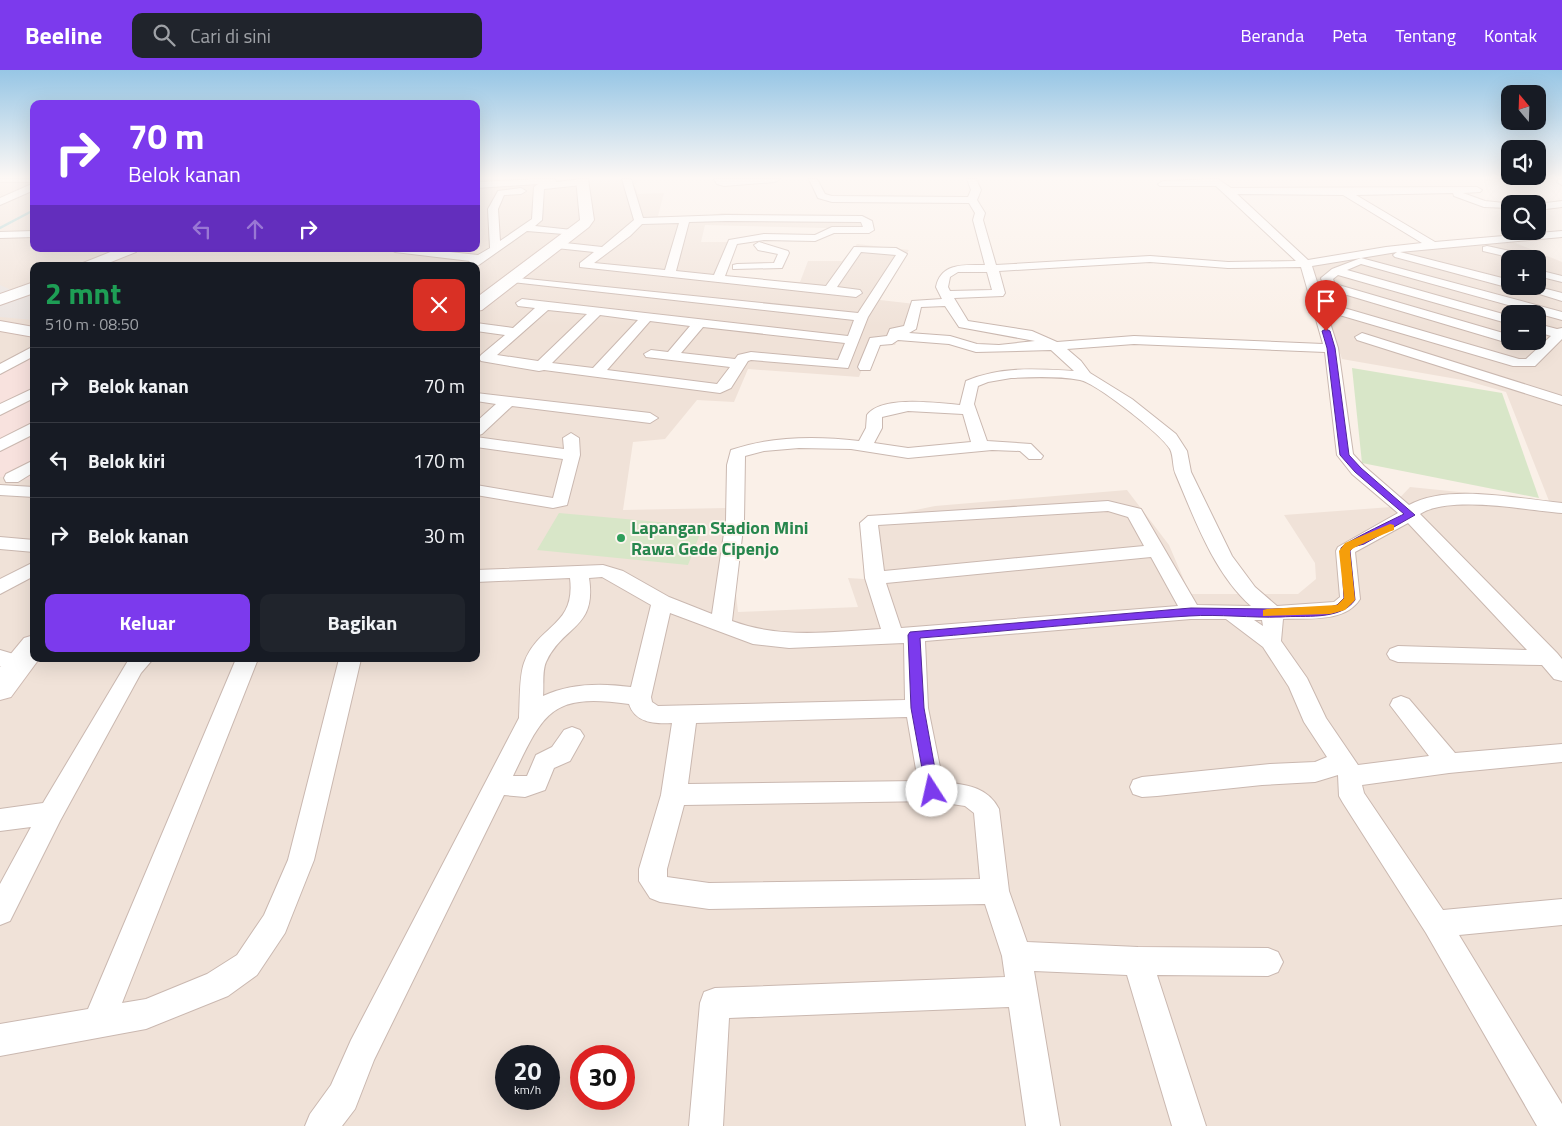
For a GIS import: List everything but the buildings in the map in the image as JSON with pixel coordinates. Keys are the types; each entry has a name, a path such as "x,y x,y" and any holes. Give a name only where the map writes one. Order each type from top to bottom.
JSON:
{"street":[{"path":"492,228 495,250"},
{"path":"444,252 477,262 526,228"},
{"path":"529,228 572,233"},
{"path":"480,303 577,228"},
{"path":"632,228 584,265 856,293"},
{"path":"669,274 683,228"},
{"path":"718,279 731,243 757,238 820,238 832,230 870,228"},
{"path":"865,367 875,342 891,341 895,332 910,329 916,304 949,298 999,293 990,268 980,228"},
{"path":"1268,228 1306,264 1331,348 1345,455 1358,470 1410,515 1556,665"},
{"path":"1405,228 1432,245"},
{"path":"0,235 30,234"},
{"path":"1270,642 1274,626 1272,613 1248,592 1223,557 1183,472 1179,451 1170,438 1127,402 1085,376 1076,364 1054,346 1032,335 964,324 957,316 942,287 943,276 948,271 1044,267 1150,259 1228,265 1306,264 1432,245 1522,239 1562,234"},
{"path":"737,267 778,266 784,253 759,247 757,238"},
{"path":"556,245 604,250"},
{"path":"545,306 486,358 595,374 720,388 726,385 744,358 762,356 843,365 862,317 902,254 896,251 858,249 829,290"},
{"path":"1443,249 1462,254"},
{"path":"1501,251 1491,249 1443,249 1360,261 1336,270 1329,275 1328,286 1335,307 1340,311 1510,362 1530,363 1541,350"},
{"path":"98,262 123,252"},
{"path":"1399,255 1501,282"},
{"path":"1481,259 1501,264"},
{"path":"1360,261 1562,316"},
{"path":"1336,270 1501,317"},
{"path":"1546,275 1562,279"},
{"path":"512,279 862,317"},
{"path":"1328,286 1501,336"},
{"path":"0,300 30,289"},
{"path":"1546,293 1562,297"},
{"path":"522,303 852,340"},
{"path":"539,366 596,312"},
{"path":"595,374 647,317"},
{"path":"672,356 700,322"},
{"path":"0,326 30,331"},
{"path":"480,328 515,332"},
{"path":"1546,330 1561,333"},
{"path":"1546,346 1561,333"},
{"path":"0,334 30,339"},
{"path":"894,336 950,340 971,348 999,349 1026,345 1054,346 1134,340 1331,348"},
{"path":"1362,337 1562,401"},
{"path":"0,370 30,352"},
{"path":"651,354 740,364"},
{"path":"0,380 30,365"},
{"path":"981,447 967,404 971,384 980,379 1000,374 1085,376"},
{"path":"3,406 30,394"},
{"path":"480,398 650,418"},
{"path":"480,427 508,401"},
{"path":"3,406 30,408"},
{"path":"864,446 874,428 875,416 883,410 912,408 969,410"},
{"path":"0,446 30,429"},
{"path":"480,442 572,447 561,501 553,503 480,491"},
{"path":"720,625 735,520 735,465 737,453 745,449 765,446 821,444 864,446 908,453 1019,446 1025,447 1035,456"},
{"path":"6,484 30,468"},
{"path":"6,484 30,491"},
{"path":"480,576 603,571 616,575 662,602 720,625 753,637 789,641 903,635 1191,612 1272,613 1330,610 1341,607 1350,600 1344,551 1349,545 1361,542 1428,503 1440,501 1562,508"},
{"path":"932,791 903,635 875,578 869,523 874,520 1108,506 1135,513 1191,612"},
{"path":"0,543 30,546"},
{"path":"875,578 1155,551"},
{"path":"0,588 30,570"},
{"path":"530,720 534,664 544,646 577,613 582,595 579,572"},
{"path":"662,602 640,697 641,706 653,715 685,716 917,708"},
{"path":"1230,612 1270,642 1299,684 1316,722 1345,768 1352,796 1436,924 1556,1126"},
{"path":"1398,654 1556,665"},
{"path":"0,689 18,655"},
{"path":"0,912 51,813 132,668 139,662"},
{"path":"98,1023 246,662"},
{"path":"0,1040 146,1014 217,985 247,965 275,924 301,860 349,662"},
{"path":"322,1126 343,1097 362,1050 518,739 530,720 541,708 572,696 595,691 640,697"},
{"path":"1401,705 1450,763"},
{"path":"685,716 674,795 653,869 653,881 660,889 709,896 996,891"},
{"path":"496,784 525,787 536,783 545,762 561,754 572,736"},
{"path":"1142,787 1215,782 1263,775 1308,774 1333,768 1450,763 1562,753"},
{"path":"674,795 932,791 972,796 986,809 996,891 1017,956 1043,1126"},
{"path":"0,820 51,813"},
{"path":"1436,924 1562,912"},
{"path":"1017,956 1138,961 1268,962"},
{"path":"1138,961 1189,1126"},
{"path":"706,1126 715,1003 1023,991"}],"shaded area":[{"path":"0,228 30,228 30,252 480,252 480,228 704,228 701,242 728,242 727,278 800,282 808,261 842,261 857,244 909,250 880,300 915,304 895,345 872,343 859,377 748,369 734,402 697,400 665,439 633,442 623,510 726,508 738,612 858,607 848,578 880,580 872,519 935,506 1127,490 1169,545 1190,594 1298,594 1316,579 1315,563 1284,515 1391,507 1410,487 1549,501 1506,392 1468,381 1342,359 1310,266 1346,258 1428,248 1513,242 1533,250 1501,250 1501,295 1546,295 1546,255 1562,262 1562,1126 0,1126"},
{"path":"0,285 14,291 30,285 30,320 0,317"},
{"path":"30,354 30,480 0,477 0,368"}],"green space":[{"path":"1352,368 1502,393 1539,498 1362,463"},
{"name":"Lapangan Stadion Mini Rawa Gede Cipenjo","path":"559,513 703,526 688,565 537,550"}],"slow traffic":[{"path":"1267,613 1330,610 1341,607 1350,600 1344,551 1349,545 1361,542 1390,527"}],"place":[{"name":"Lapangan Stadion Mini Rawa Gede Cipenjo","path":"621,538"}],"route":[{"path":"932,791 917,708 914,635 1191,612 1272,613 1330,610 1341,607 1350,600 1344,551 1349,545 1361,542 1410,515 1351,464 1345,455 1331,348 1326,331"}]}
